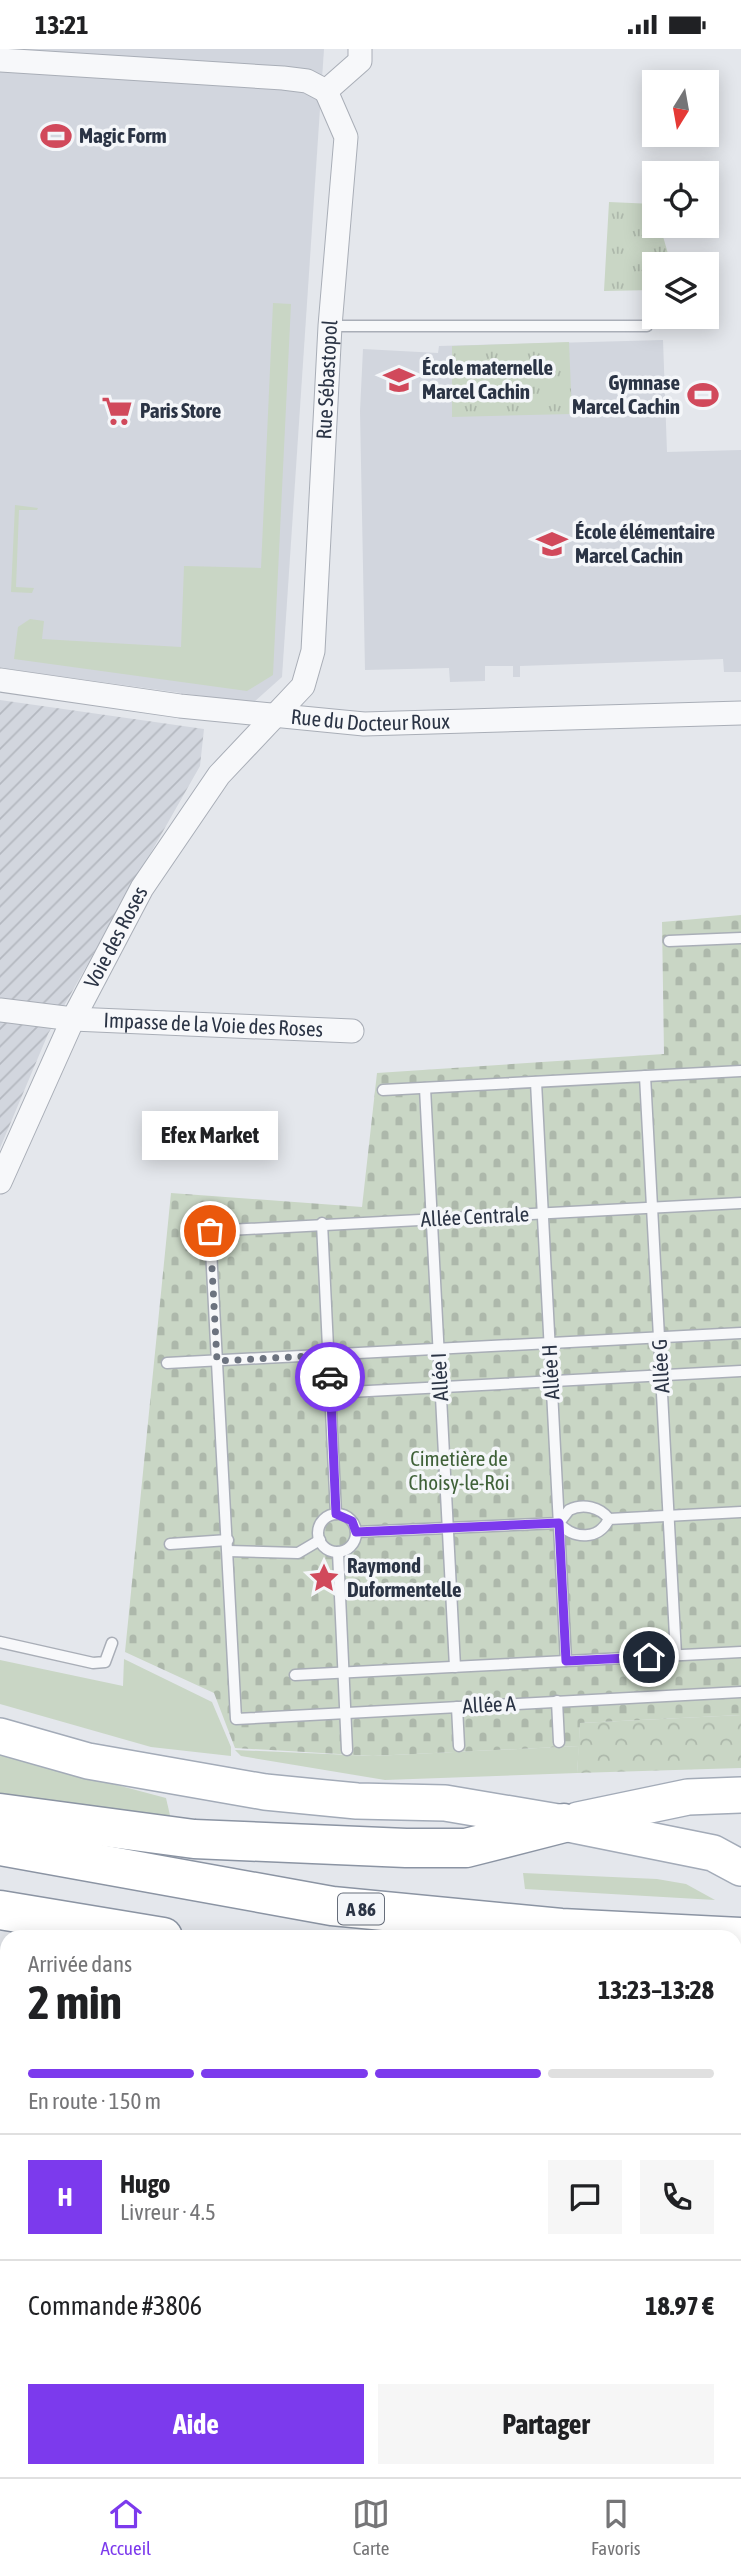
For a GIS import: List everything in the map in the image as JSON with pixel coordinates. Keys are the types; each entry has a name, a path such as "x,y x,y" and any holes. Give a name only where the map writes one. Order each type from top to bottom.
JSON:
{"highway":[{"path":"0,1813 194,1839 406,1848 466,1848 564,1823"},
{"name":"A 86","path":"0,1846 332,1906 602,1930"},
{"path":"0,1910 121,1930"}],"main road":[{"path":"0,1736 88,1761 253,1790 357,1801 445,1803 564,1823 713,1853 741,1868"},
{"path":"564,1823 688,1797 741,1795"}],"street":[{"path":"0,60 283,78 307,81 326,92 360,61 360,49"},
{"name":"Rue Sébastopol","path":"274,716 303,685 313,651 330,326 345,137 326,92"},
{"name":"Rue du Docteur Roux","path":"0,680 173,705 364,724 741,713"},
{"name":"Voie des Roses","path":"0,1182 73,1019 142,888 219,775 274,716"},
{"name":"Impasse de la Voie des Roses","path":"0,1010 73,1019 352,1031"}],"lane":[{"path":"330,326 642,326"},
{"path":"669,941 741,938"},
{"path":"383,1090 741,1071"},
{"name":"Allée G","path":"645,1076 676,1655"},
{"name":"Allée H","path":"536,1082 566,1661"},
{"name":"Allée I","path":"425,1088 455,1667"},
{"name":"Allée Centrale","path":"217,1361 210,1231 321,1223 741,1203"},
{"path":"321,1223 336,1514"},
{"path":"167,1363 741,1333"},
{"path":"217,1361 228,1546"},
{"path":"331,1393 741,1371"},
{"path":"559,1523 563,1515 575,1507 594,1508 609,1519 741,1512"},
{"path":"336,1514 352,1521 356,1532 354,1544 338,1552 327,1549 320,1540 321,1523 336,1514"},
{"path":"356,1532 559,1523 570,1533 586,1536 597,1534 609,1519"},
{"path":"170,1544 298,1553 320,1540"},
{"name":"Allée A","path":"228,1546 236,1719 741,1692"},
{"path":"338,1552 347,1750"},
{"path":"0,1642 93,1663 105,1662 113,1643"},
{"path":"295,1675 741,1652"},
{"path":"558,1701 559,1742"},
{"path":"457,1707 459,1746"}],"shaded area":[{"path":"0,49 324,49 282,677 253,703 0,668"},
{"name":"École élémentaire Marcel Cachin","path":"663,340 667,452 741,450 741,672 724,672 723,659 520,666 520,677 513,677 513,666 485,666 485,681 450,682 449,668 365,670 360,411 363,349 438,353 439,346"},
{"path":"0,700 204,729 200,766 48,1034 0,1148"}],"green space":[{"path":"609,202 642,203 642,238 663,238 668,252 642,252 642,290 604,291"},
{"path":"273,303 291,304 273,675 247,691 14,659 18,627 30,619 44,621 42,639 181,647 184,566 261,568"},
{"path":"569,342 572,414 452,417 452,346"},
{"path":"15,505 38,508 19,510 16,587 34,588 32,593 11,592"},
{"name":"Cimetière de Choisy-le-Roi","path":"741,915 741,1715 580,1723 579,1746 373,1756 235,1748 214,1693 125,1652 171,1193 362,1207 377,1073 664,1054 662,922"},
{"path":"124,1659 212,1702 231,1747 231,1756 151,1747 0,1704 0,1660 123,1686"},
{"path":"741,1715 741,1768 577,1773 580,1723"},
{"path":"579,1746 577,1773 385,1780 241,1756 235,1750 373,1756"},
{"path":"0,1754 166,1798 172,1824 0,1806"},
{"path":"523,1873 657,1879 686,1884 715,1900 525,1889"}],"way so far":[{"path":"210,1231 217,1361 329,1355 330,1377"}],"place":[{"name":"Magic Form","path":"56,136"},
{"name":"École maternelle Marcel Cachin","path":"399,380"},
{"name":"Gymnase Marcel Cachin","path":"703,395"},
{"name":"Paris Store","path":"117,411"},
{"name":"École élémentaire Marcel Cachin","path":"552,544"},
{"name":"Efex Market","path":"210,1231"},
{"name":"Raymond Duformentelle","path":"324,1578"}],"route":[{"path":"330,1377 336,1514 348,1517 356,1532 559,1523 566,1661 649,1657"}]}
